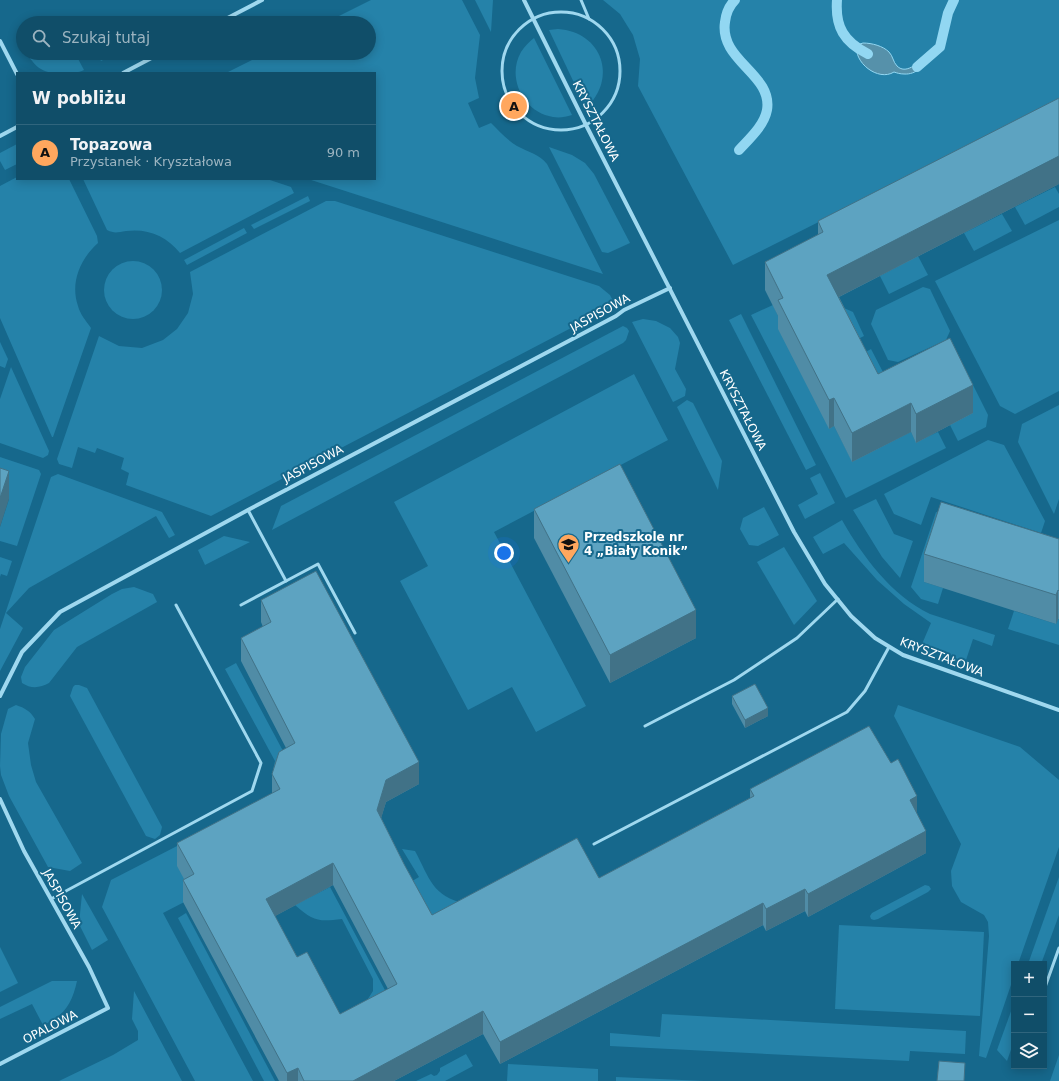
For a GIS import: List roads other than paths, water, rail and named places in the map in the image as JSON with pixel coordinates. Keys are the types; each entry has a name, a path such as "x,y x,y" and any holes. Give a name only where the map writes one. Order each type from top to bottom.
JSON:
{"street":[{"path":"231,16 262,0"},
{"name":"KRYSZTAŁOWA","path":"524,0 586,125 794,532 825,584 856,620 875,638 888,647 903,655 1059,710"},
{"path":"0,41 16,72"},
{"path":"125,72 148,60"},
{"path":"0,136 16,128"},
{"name":"JASPISOWA","path":"0,696 22,652 60,612 248,510 616,316 624,310 670,288"},
{"name":"JASPISOWA","path":"0,799 24,851 89,967 108,1008"},
{"name":"OPALOWA","path":"0,1064 108,1008"}],"lane":[{"path":"581,0 589,19"},
{"path":"552,12 571,13 589,19 600,26 608,35 617,50 620,68 618,85 612,102 601,115 586,125 567,130 547,129 528,121 514,106 504,88 502,68 507,48 518,30 534,18 552,12"},
{"path":"248,510 286,581"},
{"path":"241,605 318,564 355,632"},
{"path":"645,726 734,680 797,638 838,599"},
{"path":"51,899 252,790 261,763 176,605"},
{"path":"594,844 847,712 865,691 888,647"},
{"path":"1047,982 1059,948"}],"waterway":[{"path":"735,0 729,7 726,16 725,36 730,47 755,77 767,97 767,110 763,121 756,132 739,150"},
{"path":"837,0 838,18 843,33 847,39 868,54"},
{"path":"917,67 940,47 948,13 954,0"}],"place":[{"name":"Topazowa","path":"514,106"},
{"name":"Przedszkole nr 4 „Biały Konik”","path":"568,564"}]}
